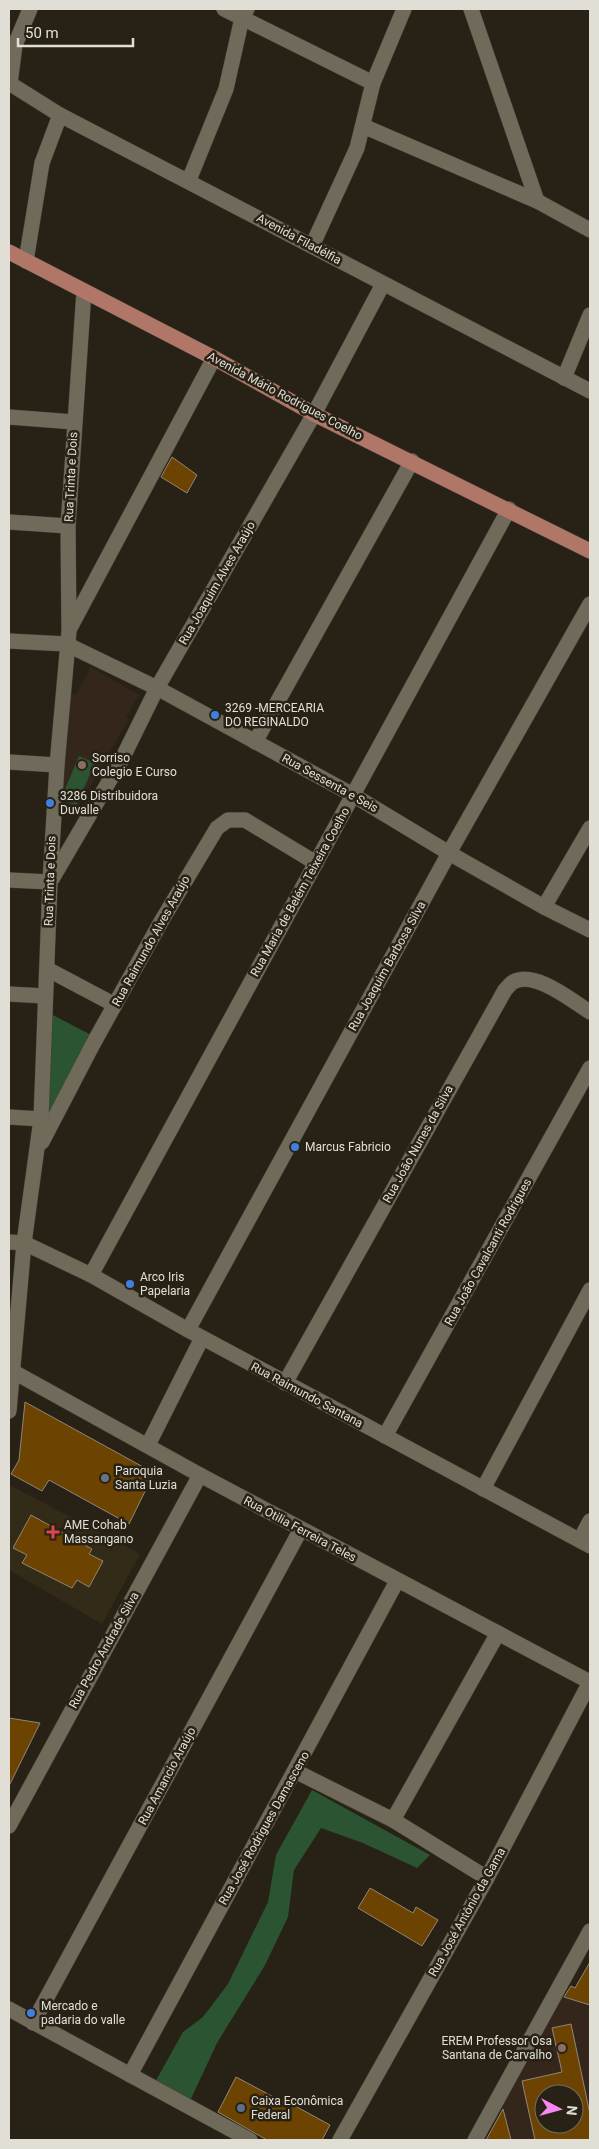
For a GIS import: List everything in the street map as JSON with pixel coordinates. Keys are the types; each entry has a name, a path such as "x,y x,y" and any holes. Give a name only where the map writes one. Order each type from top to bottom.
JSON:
{"main road":[{"name":"Avenida Mário Rodrigues Coelho","path":"9,252 214,358 314,414 509,509 590,551"}],"street":[{"path":"10,84 15,45 30,9"},
{"path":"224,9 245,13 374,82"},
{"path":"312,246 357,148 374,82 404,9"},
{"path":"471,9 537,201"},
{"path":"189,180 226,89 245,13"},
{"name":"Avenida Filadélfia","path":"10,84 60,115 189,180 383,284 590,391"},
{"path":"26,261 42,163 60,115"},
{"path":"363,126 537,201 590,230"},
{"name":"Rua Joaquim Alves Araújo","path":"50,882 122,761 157,688 314,414 383,284"},
{"name":"Rua Trinta e Dois","path":"9,1411 24,1243 41,1119 56,765 67,637 68,526 84,291"},
{"path":"564,378 590,315"},
{"path":"9,641 67,637 214,358"},
{"path":"9,417 74,422"},
{"path":"255,742 412,461"},
{"name":"Rua Maria de Belém Teixeira Coelho","path":"91,1275 509,509"},
{"path":"9,522 68,526"},
{"name":"Rua Joaquim Barbosa Silva","path":"188,1330 449,853 590,604"},
{"name":"Rua Sessenta e Seis","path":"67,637 353,795 544,907 590,930"},
{"path":"9,762 56,765"},
{"name":"Rua Raimundo Alves Araújo","path":"35,1156 115,1005 211,836 222,823 236,819 245,820 316,863"},
{"path":"544,907 590,828"},
{"path":"9,880 50,882"},
{"path":"47,969 115,1005"},
{"name":"Rua João Nunes da Silva","path":"286,1383 505,990 514,982 526,979 536,980 551,987 590,1012"},
{"path":"9,994 45,996"},
{"name":"Rua João Cavalcanti Rodrigues","path":"385,1436 590,1068"},
{"path":"9,1118 41,1119"},
{"path":"9,1242 24,1243"},
{"name":"Rua Raimundo Santana","path":"24,1243 91,1275 202,1338 585,1543"},
{"path":"483,1489 590,1290"},
{"path":"148,1446 202,1338"},
{"name":"Rua Otilia Ferreira Teles","path":"12,1371 300,1529 590,1682"},
{"name":"Rua Pedro Andrade Silva","path":"9,1826 200,1475"},
{"path":"585,1543 590,1521"},
{"name":"Rua Amancio Araújo","path":"33,2023 300,1529"},
{"name":"Rua José Rodrigues Damasceno","path":"130,2075 397,1581"},
{"path":"393,1820 498,1633"},
{"name":"Rua José Antônio da Gama","path":"340,2140 487,1878 590,1682"},
{"path":"295,1771 393,1820 487,1878"},
{"path":"475,2140 590,1931"},
{"path":"9,2009 250,2140"}],"shaded area":[{"name":"Sorriso Colegio E Curso","path":"91,667 139,695 126,717 129,719 74,814 58,812 68,691 75,695"},
{"name":"AME Cohab Massangano","path":"10,1485 140,1554 102,1624 9,1570"},
{"name":"EREM Professor Osa Santana de Carvalho","path":"562,1997 580,2002 590,1997 590,2140 511,2140 502,2106"}],"green space":[{"path":"79,756 95,763 76,806 61,799"},
{"path":"49,1013 93,1036 46,1124"},
{"path":"312,1790 430,1855 417,1868 363,1843 321,1828 294,1870 288,1917 265,1965 217,2043 189,2103 154,2084 183,2032 203,2017 228,1984 268,1902 276,1855"}],"building":[{"path":"172,457 197,475 187,493 161,477"},
{"path":"25,1402 154,1473 129,1524 49,1480 42,1491 11,1474 19,1460"},
{"path":"31,1515 92,1549 89,1554 103,1561 89,1587 77,1580 72,1588 22,1563 27,1555 13,1548"},
{"path":"9,1718 40,1723 9,1786"},
{"path":"370,1888 413,1913 416,1907 438,1920 422,1946 358,1908"},
{"path":"590,1962 590,2005 564,1997 571,1986 575,1988"},
{"path":"571,2024 584,2084 534,2084 534,2134 584,2134 584,2086 590,2114 590,2140 535,2140 522,2081 562,2072 552,2028"},
{"path":"236,2077 330,2125 322,2140 267,2140 218,2112"},
{"path":"503,2109 511,2140 486,2140"}],"place":[{"name":"3269 -MERCEARIA DO REGINALDO","path":"215,715"},
{"name":"Sorriso Colegio E Curso","path":"82,765"},
{"name":"3286 Distribuidora Duvalle","path":"50,803"},
{"name":"Marcus Fabricio","path":"295,1147"},
{"name":"Arco Iris Papelaria","path":"130,1284"},
{"name":"Paroquia Santa Luzia","path":"105,1478"},
{"name":"AME Cohab Massangano","path":"53,1532"},
{"name":"Mercado e padaria do valle","path":"31,2013"},
{"name":"EREM Professor Osa Santana de Carvalho","path":"562,2048"},
{"name":"Caixa Econômica Federal","path":"241,2108"}]}
